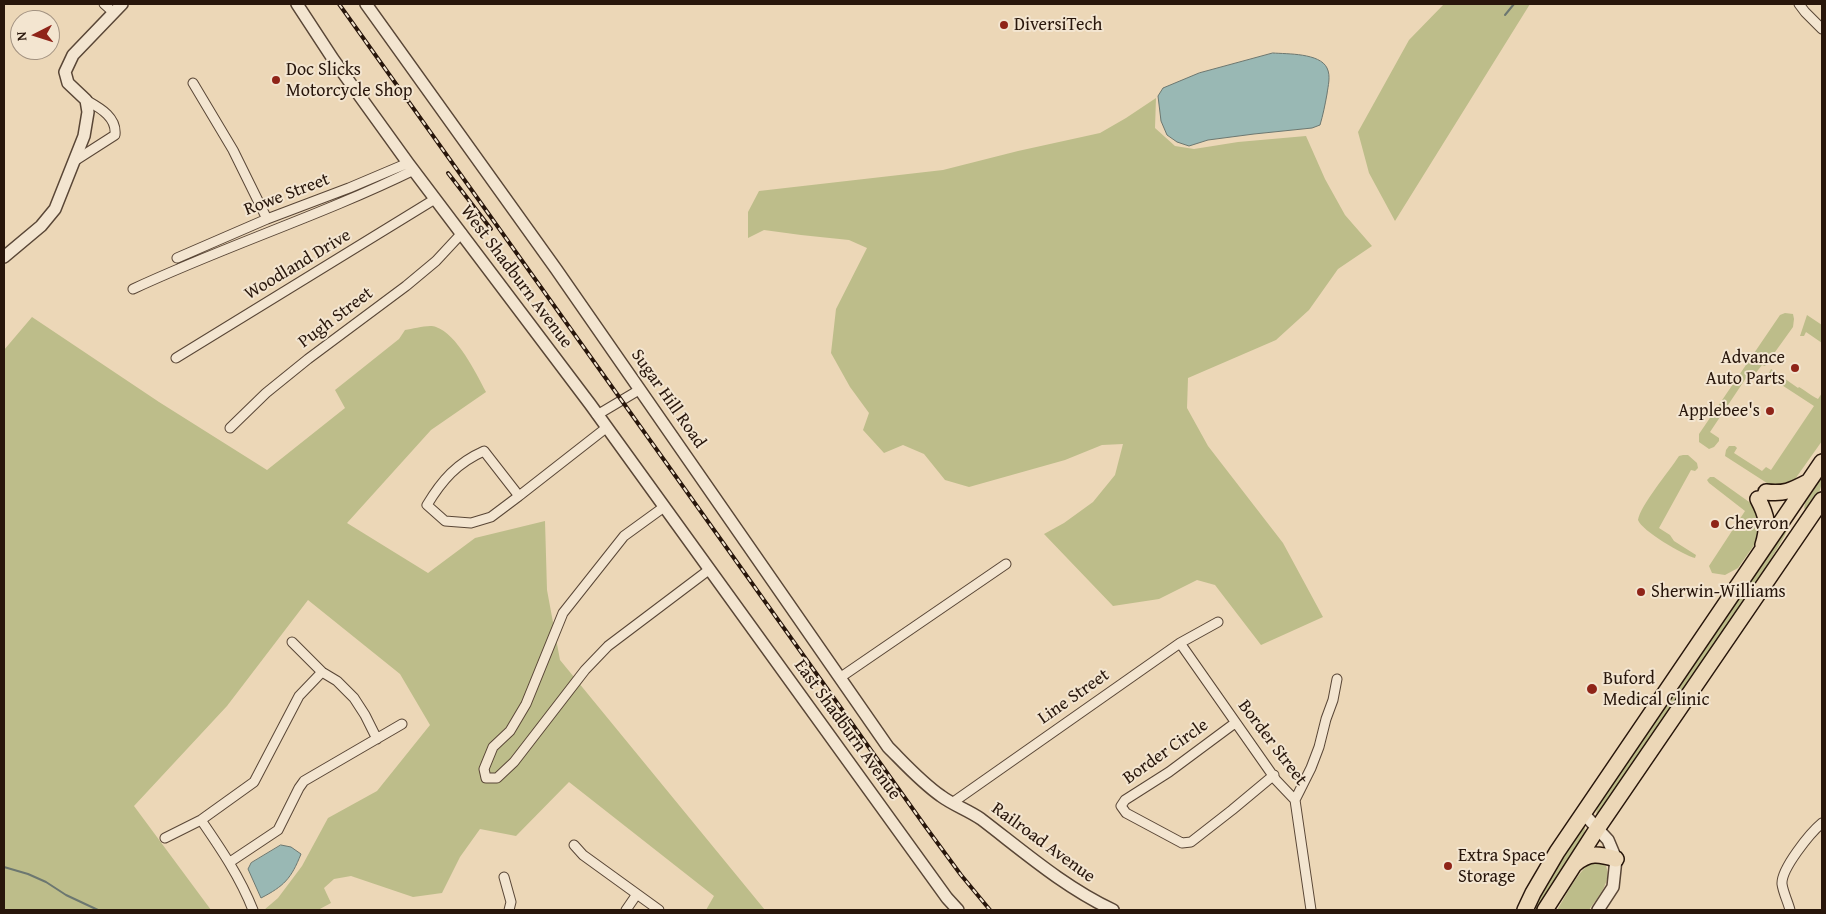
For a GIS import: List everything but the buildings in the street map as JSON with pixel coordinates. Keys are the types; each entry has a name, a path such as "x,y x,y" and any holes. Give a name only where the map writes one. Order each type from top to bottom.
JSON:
{"highway":[{"path":"1525,910 1556,852 1822,462"},
{"path":"1761,551 1766,534 1767,520 1762,496 1783,493 1809,481"},
{"path":"1545,910 1597,828 1822,500"},
{"path":"1572,866 1590,854 1616,858"}],"street":[{"path":"104,4 113,12"},
{"path":"76,160 114,135 116,127 111,118 100,108 86,100 68,82 65,72 73,55 122,4"},
{"name":"West Shadburn Avenue","path":"297,4 333,59 411,167 462,233 710,569"},
{"name":"Sugar Hill Road","path":"366,4 556,269 888,746 918,779 952,803"},
{"path":"1799,4 1822,29"},
{"path":"193,83 233,150 268,219"},
{"path":"4,257 41,226 55,208 76,160 84,136 88,112 86,100"},
{"path":"132,289 312,216 411,167"},
{"name":"Rowe Street","path":"177,258 268,219 411,167"},
{"name":"Woodland Drive","path":"176,358 436,199"},
{"name":"Pugh Street","path":"230,428 308,358 429,267 462,233"},
{"path":"597,416 639,390"},
{"path":"519,496 484,451 471,456 453,471 440,484 427,505 445,521 471,523 491,517 519,496 606,428"},
{"path":"664,507 624,536 563,613 526,704 510,731 493,747 484,769 486,778 497,778 514,762 585,670 608,646 710,569"},
{"path":"841,677 1006,564"},
{"name":"East Shadburn Avenue","path":"710,569 942,891 958,910"},
{"name":"Line Street","path":"952,803 1180,643 1218,622"},
{"path":"292,642 322,672 337,681 354,698 377,739"},
{"name":"Border Street","path":"1180,643 1195,662 1235,723 1295,800 1311,910"},
{"path":"166,838 201,820 254,782 299,696 322,672"},
{"path":"1295,800 1319,747 1333,700 1337,679"},
{"name":"Border Circle","path":"1235,723 1169,772 1126,800 1122,806 1126,813 1182,842 1191,842 1274,775"},
{"path":"230,862 278,830 304,781 402,724"},
{"name":"Railroad Avenue","path":"952,803 978,818 1067,884 1092,900 1113,910"},
{"path":"1583,813 1608,840 1616,858 1613,887 1598,910"},
{"path":"201,820 230,862 253,910"},
{"path":"1790,910 1782,883 1788,867 1814,830 1822,824"},
{"path":"574,844 583,855 659,910"},
{"path":"504,877 511,902 509,910"},
{"path":"626,910 636,894"}],"green space":[{"path":"1444,4 1530,4 1395,221 1369,173 1358,132 1409,40"},
{"path":"1156,98 1155,128 1175,146 1194,149 1238,142 1306,136 1325,179 1345,215 1372,246 1338,269 1309,310 1276,340 1188,378 1187,408 1208,446 1283,543 1323,617 1261,645 1215,585 1197,580 1159,599 1113,606 1044,534 1064,523 1093,502 1115,475 1123,444 1102,445 1065,460 969,487 945,480 924,454 903,445 884,453 863,430 869,413 850,387 831,353 836,309 867,248 849,240 764,230 748,238 748,212 759,191 943,170 1100,133"},
{"path":"1785,313 1793,314 1793,327 1765,366 1762,365 1755,374 1750,372 1710,432 1719,438 1719,441 1714,447 1709,449 1699,442 1699,434 1780,315"},
{"path":"1807,315 1822,325 1822,343 1806,332 1804,336 1800,336"},
{"path":"32,317 159,402 267,470 345,408 335,390 399,339 405,330 429,326 444,331 465,355 486,392 431,430 347,523 428,573 475,538 545,521 547,590 560,660 765,910 706,910 714,896 569,782 516,836 480,829 460,857 442,893 413,897 351,876 334,879 324,888 331,903 318,910 264,910 278,898 302,866 328,818 377,791 430,725 400,674 308,600 227,706 134,806 211,910 4,910 4,350"},
{"path":"1771,369 1818,399 1822,393 1822,441 1793,482 1776,487 1725,456 1729,446 1735,446 1737,448 1734,453 1762,471 1766,467 1771,470 1814,406 1771,378 1768,382 1766,381"},
{"path":"1688,455 1697,463 1698,468 1695,471 1691,470 1659,528 1670,535 1674,541 1696,555 1695,558 1664,542 1641,525 1638,520 1644,506 1656,488 1679,456"},
{"path":"1710,477 1714,477 1759,509 1759,538 1738,568 1725,575 1712,573 1709,566 1745,511 1709,483 1707,480"},
{"path":"1822,477 1818,496 1804,509 1805,503"},
{"path":"1787,527 1785,535 1749,597 1603,810 1596,814 1598,804"},
{"path":"1585,827 1584,837 1538,910 1529,910 1537,893 1582,828"},
{"path":"1594,861 1606,866 1607,878 1600,895 1589,910 1557,910 1578,876"}],"water":[{"path":"1273,53 1311,57 1318,59 1327,68 1329,74 1328,84 1320,125 1312,128 1208,140 1189,146 1177,142 1167,135 1161,121 1158,96 1163,88 1199,73"},
{"path":"281,845 291,847 301,854 294,870 286,881 276,890 261,898 248,869 251,863"}],"waterway":[{"path":"1505,15 1514,4"},
{"path":"4,867 46,882 66,895 98,910"}],"railway":[{"path":"339,4 925,826 961,875 990,910"},
{"path":"448,173 491,229"}],"place":[{"name":"DiversiTech","path":"1004,25"},
{"name":"Doc Slicks Motorcycle Shop","path":"276,80"},
{"name":"Advance Auto Parts","path":"1795,368"},
{"name":"Applebee's","path":"1770,411"},
{"name":"Chevron","path":"1715,524"},
{"name":"Sherwin-Williams","path":"1641,592"},
{"name":"Buford Medical Clinic","path":"1592,689"},
{"name":"Extra Space Storage","path":"1448,866"}]}
